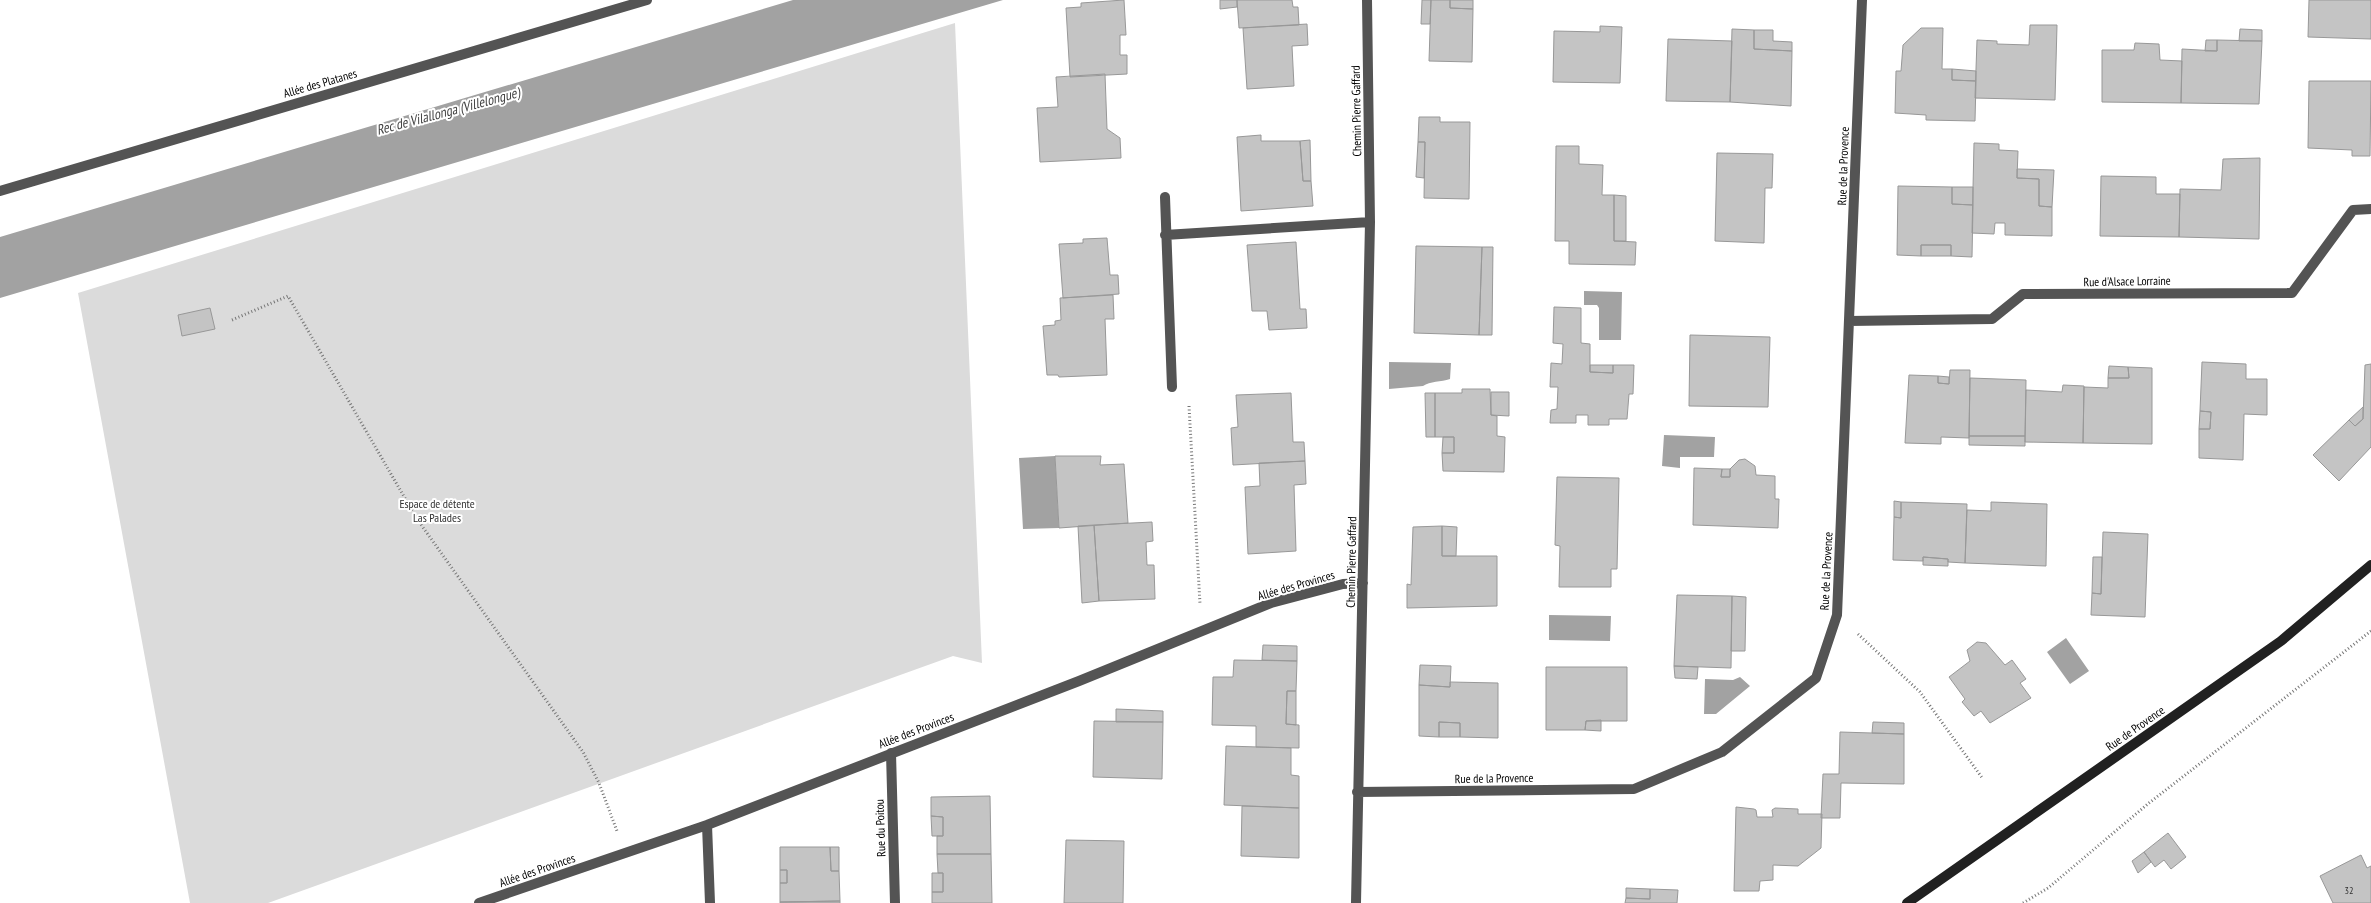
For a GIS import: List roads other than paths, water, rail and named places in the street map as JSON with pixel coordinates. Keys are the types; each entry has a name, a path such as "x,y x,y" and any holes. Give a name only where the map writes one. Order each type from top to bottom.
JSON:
{"main road":[{"name":"Rue de Provence","path":"1907,903 2281,642 2371,565"}],"street":[{"name":"Allée des Platanes","path":"0,191 647,0"},
{"name":"Chemin Pierre Gaffard","path":"1356,903 1370,222 1367,0"},
{"name":"Rue de la Provence","path":"1358,792 1634,789 1722,752 1816,678 1837,614 1862,0"},
{"path":"1165,198 1172,387"},
{"name":"Rue d'Alsace Lorraine","path":"1849,321 1992,319 2023,294 2292,293 2353,210 2371,209"},
{"path":"1165,235 1370,222"},
{"name":"Allée des Provinces","path":"479,903 707,825 1079,681 1202,629 1271,603 1344,584 1363,583"},
{"name":"Rue du Poitou","path":"890,753 895,903"},
{"path":"707,825 710,903"}],"water":[{"name":"Rec de Vilallonga (Villelongue)","path":"793,0 1003,0 0,298 0,237"},
{"path":"1584,291 1622,292 1621,340 1599,340 1599,308 1597,305 1584,305"},
{"path":"1389,362 1451,363 1450,379 1423,386 1389,389"},
{"path":"1664,435 1715,437 1714,457 1680,457 1680,468 1662,466"},
{"path":"1055,456 1059,528 1023,529 1019,458"},
{"path":"1549,615 1611,616 1610,641 1549,640"},
{"path":"2066,638 2089,671 2070,684 2047,652"},
{"path":"1740,677 1750,686 1716,714 1704,714 1705,679 1733,680"}],"park label":[{"name":"Espace de détente Las Palades","path":"437,510"}]}
